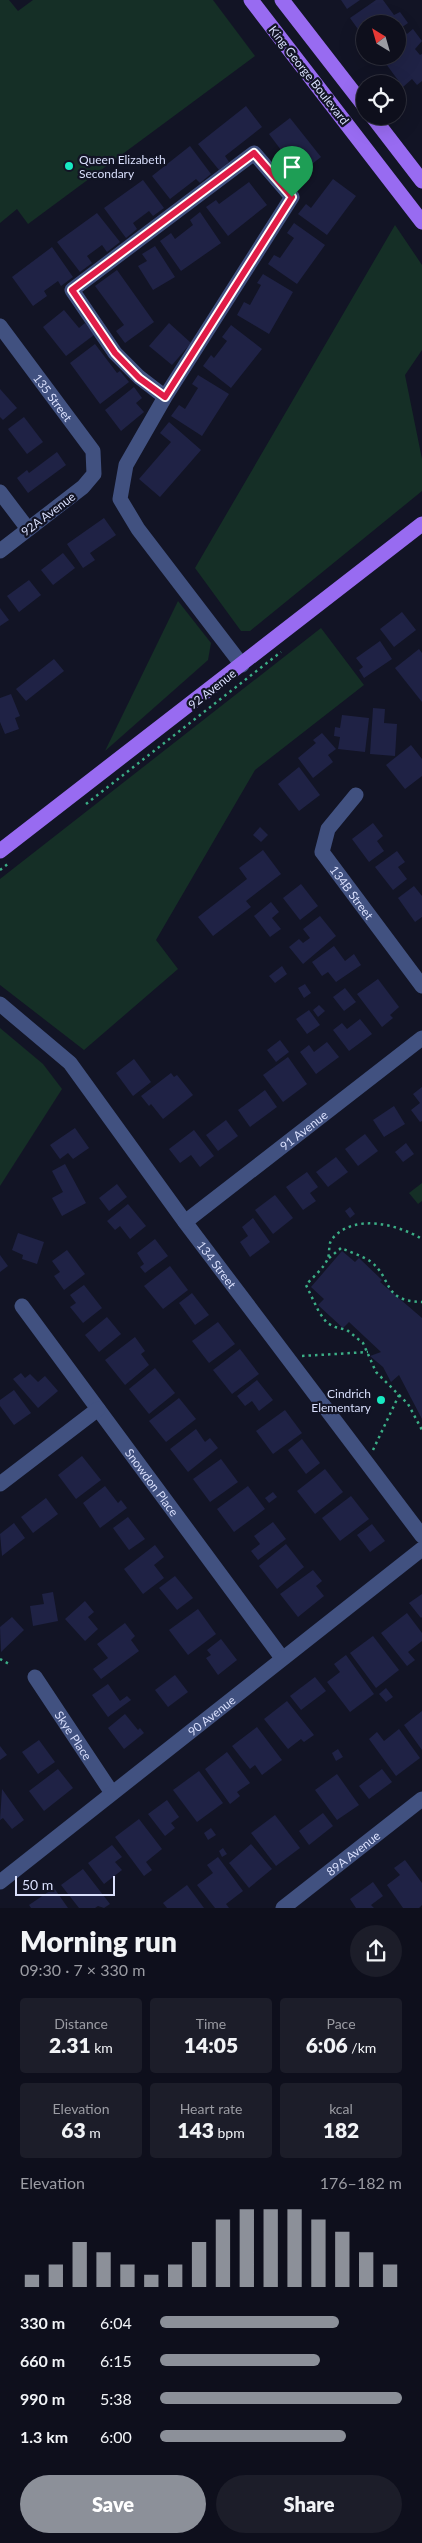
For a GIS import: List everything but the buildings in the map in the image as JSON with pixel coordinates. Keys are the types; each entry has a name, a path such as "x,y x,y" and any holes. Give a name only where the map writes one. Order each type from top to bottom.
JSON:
{"main road":[{"name":"King George Boulevard","path":"251,0 422,222"},
{"name":"King George Boulevard","path":"282,0 356,95"},
{"path":"379,125 422,181"},
{"name":"92 Avenue","path":"0,851 422,524"}],"street":[{"path":"165,397 139,378 115,353 72,290 254,153 292,197 165,397 126,465 120,499 138,529 242,665"},
{"name":"135 Street","path":"0,326 93,451 94,474"},
{"name":"92A Avenue","path":"0,551 83,487 94,474"},
{"path":"0,492 28,529"},
{"name":"134B Street","path":"356,795 328,829 322,852 422,986"},
{"name":"134 Street","path":"0,1004 70,1063 185,1222 422,1536"},
{"name":"91 Avenue","path":"185,1222 422,1038"},
{"name":"Snowdon Place","path":"22,1306 282,1658"},
{"path":"0,1484 98,1409"},
{"name":"90 Avenue","path":"0,1882 422,1549"},
{"name":"Skye Place","path":"35,1677 112,1793"},
{"name":"89A Avenue","path":"283,1908 422,1799"}],"path":[{"path":"328,1259 330,1241 340,1231 352,1224 379,1224 411,1233 422,1239"},
{"path":"422,1302 407,1302 393,1293 369,1260 341,1248 328,1259 306,1285 318,1312 327,1323 334,1328 347,1330 363,1343 376,1372 408,1404 422,1430"},
{"path":"302,1356 368,1352"},
{"path":"373,1450 399,1396"},
{"path":"0,1659 11,1665"}],"green space":[{"name":"Queen Elizabeth Secondary","path":"0,0 9,0 18,11 33,0 213,0 255,56 28,224 17,209 0,223"},
{"path":"395,225 422,265 422,350 405,375 422,459 422,491 250,631 241,631 195,568"},
{"path":"178,601 211,643 208,660 105,751"},
{"path":"321,628 364,685 255,770 156,940 178,969 84,1050 0,985 0,879"},
{"path":"0,1028 43,1064 62,1089 0,1186"},
{"path":"422,1183 422,1201 418,1204 409,1193"}],"place":[{"name":"Queen Elizabeth Secondary","path":"69,166"},
{"name":"Cindrich Elementary","path":"381,1400"}],"route":[{"path":"254,153 292,197 188,364 165,397 139,378 115,353 72,290 254,153"}]}
